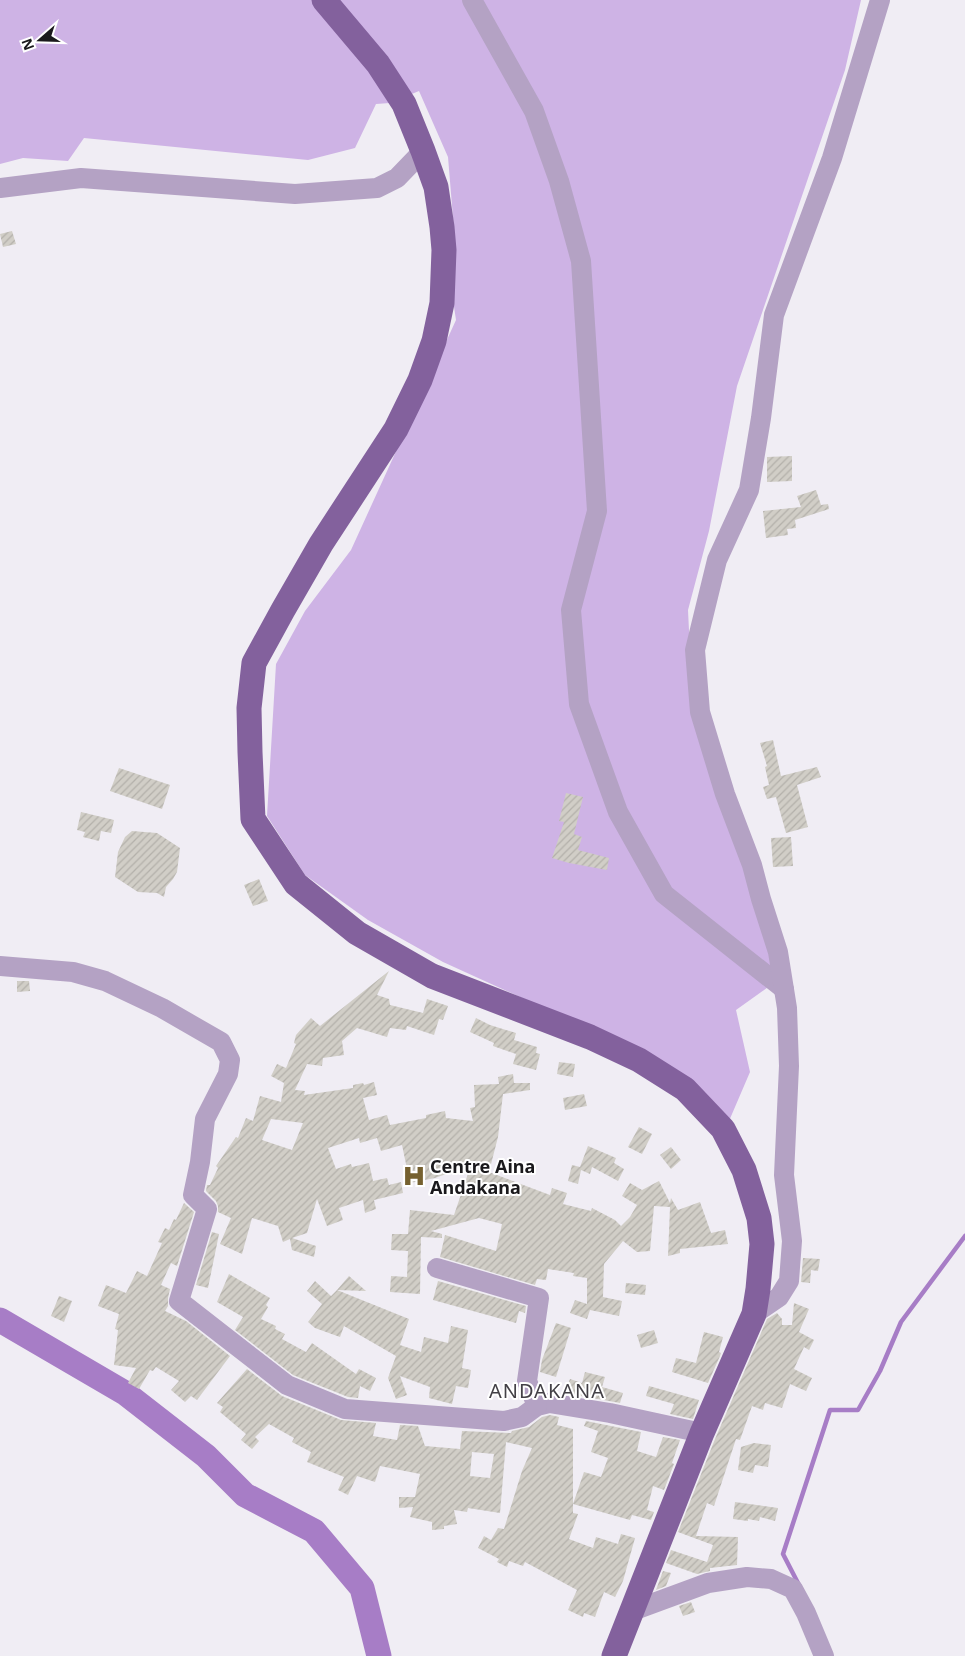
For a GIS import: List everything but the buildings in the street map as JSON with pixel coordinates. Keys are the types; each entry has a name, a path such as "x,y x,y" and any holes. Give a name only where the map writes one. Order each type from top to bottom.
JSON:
{"main road":[{"path":"324,0 378,64 404,104 423,151 436,187 444,250 442,303 434,341 420,380 396,429 321,544 254,663 250,708 253,819 296,884 357,933 432,976 590,1037 639,1060 685,1089 723,1128 744,1170 760,1218 762,1244 754,1314 702,1433 614,1656"}],"street":[{"path":"472,0 534,110 559,181 581,261 596,511 571,610 579,704 618,812 664,894 784,989"},
{"path":"754,1314 779,1297 789,1281 792,1241 784,1175 790,1066 786,1008 778,952 752,866 725,794 700,712 695,650 717,560 748,490 761,418 774,315 832,158 880,0"},
{"path":"0,188 81,178 295,194 377,188 396,178 423,151"},
{"path":"0,966 73,972 105,981 162,1008 221,1042 230,1060 228,1074 206,1119 200,1162 192,1195 207,1209 179,1301 287,1385 345,1409 504,1421 522,1417 537,1406 549,1404 610,1413 702,1433"},
{"path":"437,1268 539,1298 526,1380 537,1406"},
{"path":"632,1611 708,1583 747,1577 771,1579 793,1589 806,1612 824,1656"}],"shaded area":[{"path":"0,0 861,0 845,70 737,386 709,531 688,610 691,672 778,980 736,1010 750,1072 729,1121 595,1031 443,962 368,920 305,875 267,816 276,664 305,611 351,550 456,320 449,274 455,242 448,157 419,91 390,103 376,104 355,148 308,160 84,138 68,161 23,158 0,164"}],"waterway":[{"path":"799,1585 783,1554 830,1410 858,1410 880,1371 901,1322 965,1236"},
{"path":"0,1320 125,1393 206,1456 245,1495 314,1531 362,1588 379,1656"}],"place":[{"name":"Centre Aina Andakana","path":"414,1176"}],"district":[{"name":"ANDAKANA","path":"547,1390"}]}
